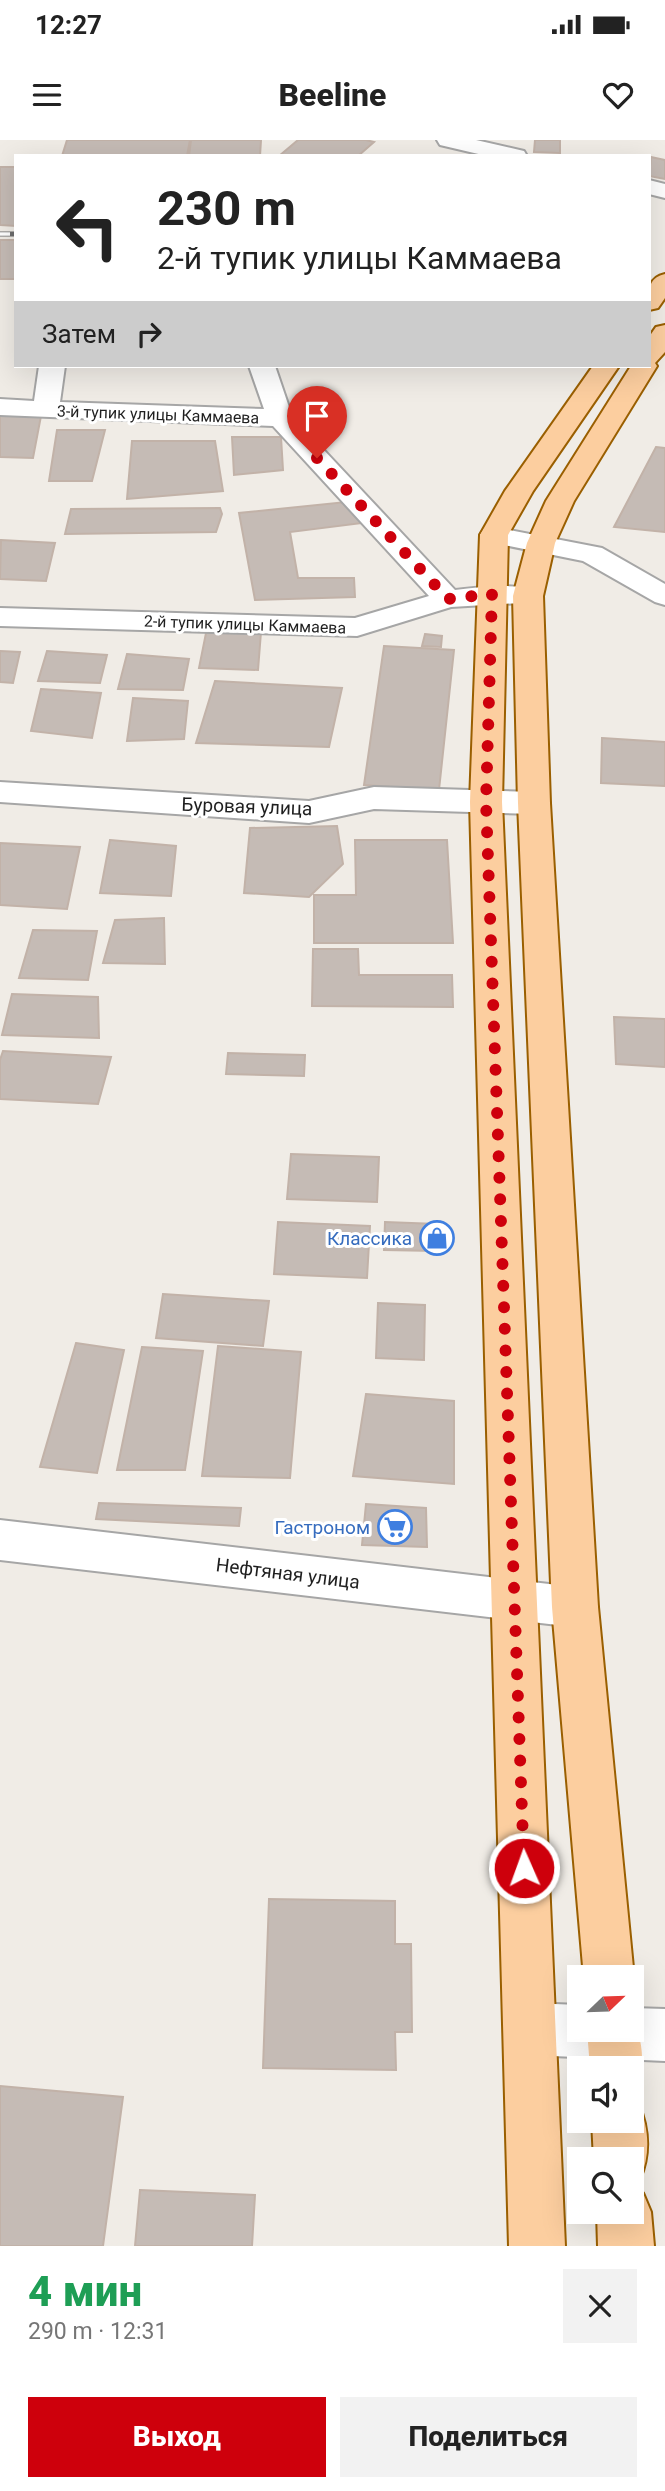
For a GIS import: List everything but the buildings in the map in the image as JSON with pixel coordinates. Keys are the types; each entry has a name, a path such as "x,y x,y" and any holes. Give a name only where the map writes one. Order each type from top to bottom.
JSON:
{"main road":[{"path":"651,300 665,281"},
{"path":"651,354 665,332"},
{"path":"605,368 519,491 494,535 510,595 534,803 575,1608 607,1965"},
{"path":"537,2246 486,802 510,595 541,543 559,501 643,368"},
{"path":"625,2224 626,2246"}],"street":[{"path":"448,140 508,154"},
{"path":"46,409 52,368"},
{"path":"263,368 280,418"},
{"name":"3-й тупик улицы Каммаева","path":"0,407 280,418 448,599"},
{"path":"494,535 592,554 665,596"},
{"name":"2-й тупик улицы Каммаева","path":"0,617 357,627 448,599 510,595"},
{"name":"Буровая улица","path":"0,792 309,812 374,798 534,803"},
{"name":"Нефтяная улица","path":"0,1540 575,1608"},
{"path":"530,2029 614,2044 665,2035"}],"railway":[{"path":"0,234 14,234"}],"place":[{"name":"Классика","path":"437,1238"},
{"name":"Гастроном","path":"395,1527"}],"route":[{"path":"317,458 448,599 492,594 486,802 524,1868"}]}
